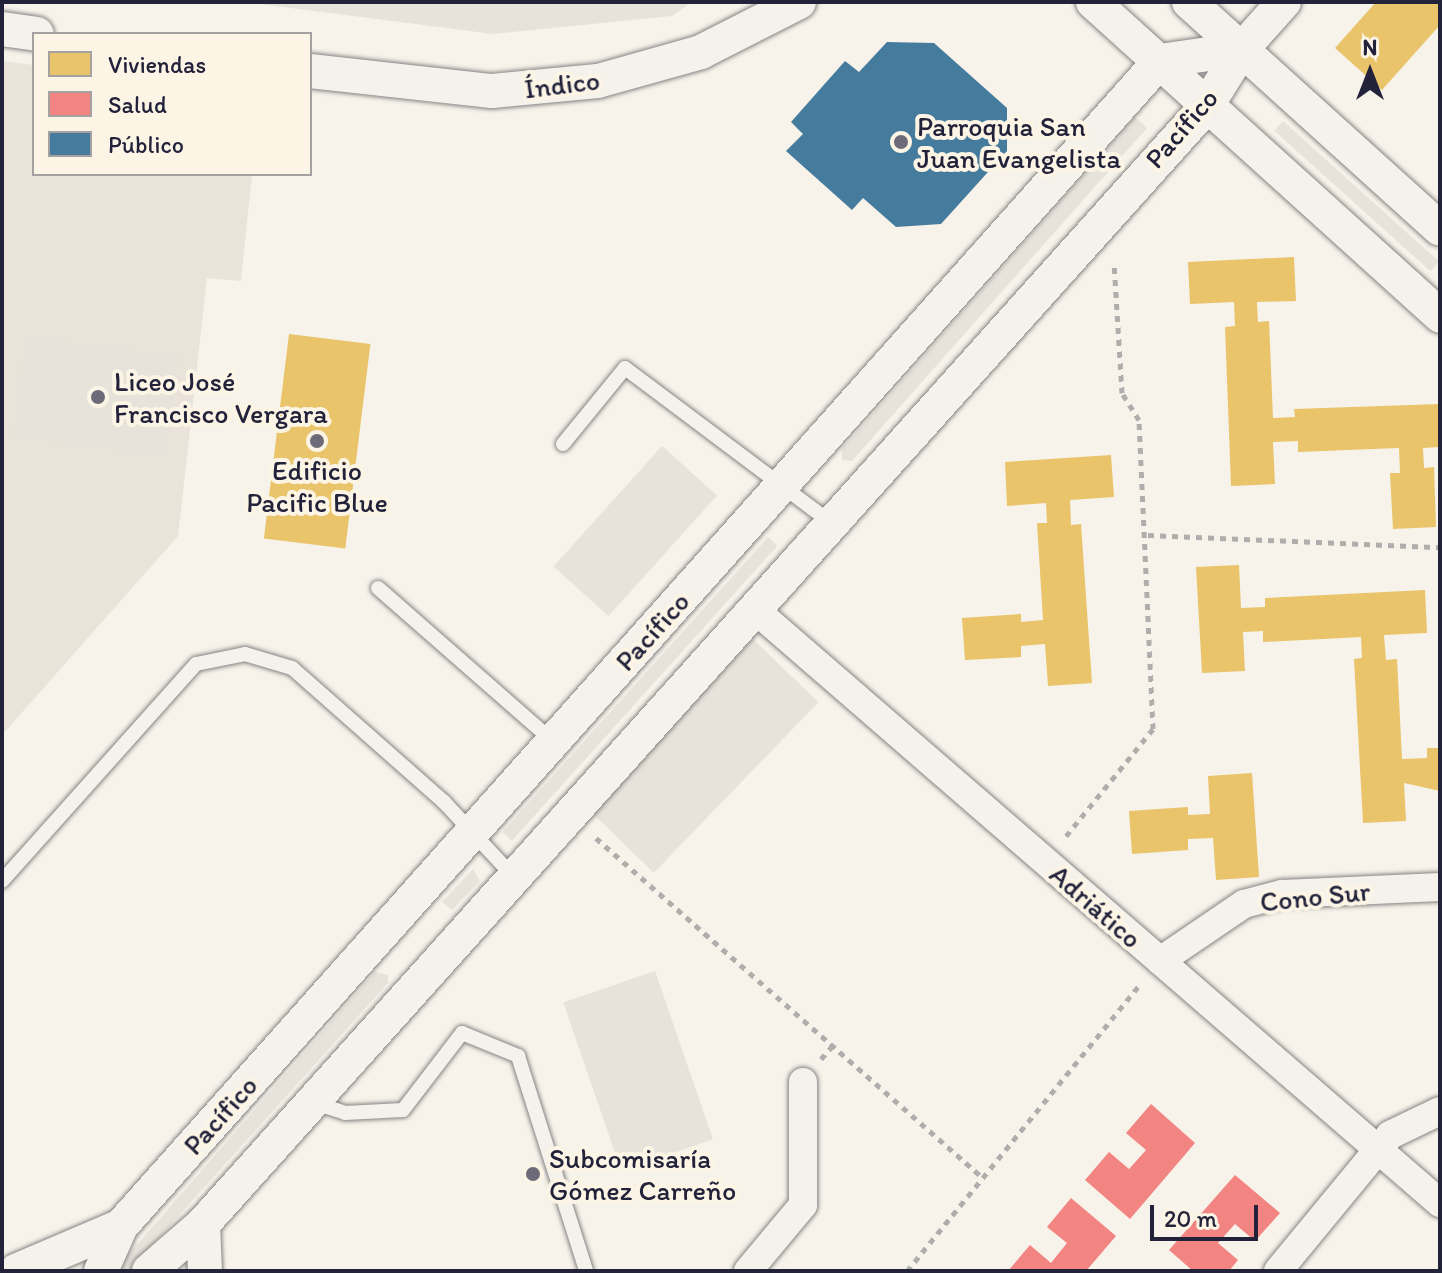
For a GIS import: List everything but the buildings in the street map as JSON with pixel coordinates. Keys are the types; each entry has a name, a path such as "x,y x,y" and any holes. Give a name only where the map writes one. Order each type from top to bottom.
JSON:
{"street":[{"name":"Índico","path":"312,71 492,91 598,81 701,52 799,2"},
{"path":"1093,2 1440,316"},
{"path":"1189,2 1440,229"},
{"name":"Pacífico","path":"149,1271 203,1224 1111,206 1206,107 1242,49 1284,2"},
{"path":"2,29 32,33"},
{"name":"Pacífico","path":"101,1271 121,1226 1160,61 1242,49"},
{"name":"Adriático","path":"753,608 1440,1203"},
{"name":"Cono Sur","path":"1160,961 1257,901 1440,887"},
{"path":"748,1271 803,1205 803,1082"},
{"path":"1278,1271 1378,1149 1403,1125 1440,1111"},
{"path":"203,1224 205,1271"},
{"path":"16,1271 121,1226"}],"lane":[{"path":"563,444 625,368 830,522"},
{"path":"378,588 553,742"},
{"path":"2,881 196,664 228,654 292,668 474,830 513,876"},
{"path":"312,1102 345,1113 403,1110 462,1033 518,1056 586,1271"}],"path":[{"path":"1045,862 1153,729 1148,535 1139,420 1122,393 1111,206"},
{"path":"1148,535 1440,547"},
{"path":"568,814 983,1178"},
{"path":"907,1271 1160,961"}],"shaded area":[{"path":"244,2 692,2 672,16 493,34"},
{"name":"Liceo José Francisco Vergara","path":"2,61 32,65 32,176 252,176 241,281 207,278 178,536 2,735"},
{"path":"1135,117 1147,128 852,461 842,460 842,449"},
{"path":"1283,121 1439,262 1430,271 1274,131"},
{"path":"26,337 179,356 167,456 14,437"},
{"path":"662,446 717,496 609,616 554,566"},
{"path":"768,537 778,546 512,841 502,832"},
{"path":"753,639 818,702 654,873 588,809"},
{"path":"473,869 480,881 452,910 442,902"},
{"path":"655,971 713,1139 621,1171 563,1003"},
{"path":"375,972 388,975 388,983 129,1271 114,1271"}],"place":[{"name":"Parroquia San Juan Evangelista","path":"901,142"},
{"name":"Liceo José Francisco Vergara","path":"98,397"},
{"name":"Edificio Pacific Blue","path":"317,441"},
{"name":"Subcomisaría Gómez Carreño","path":"533,1174"}]}
